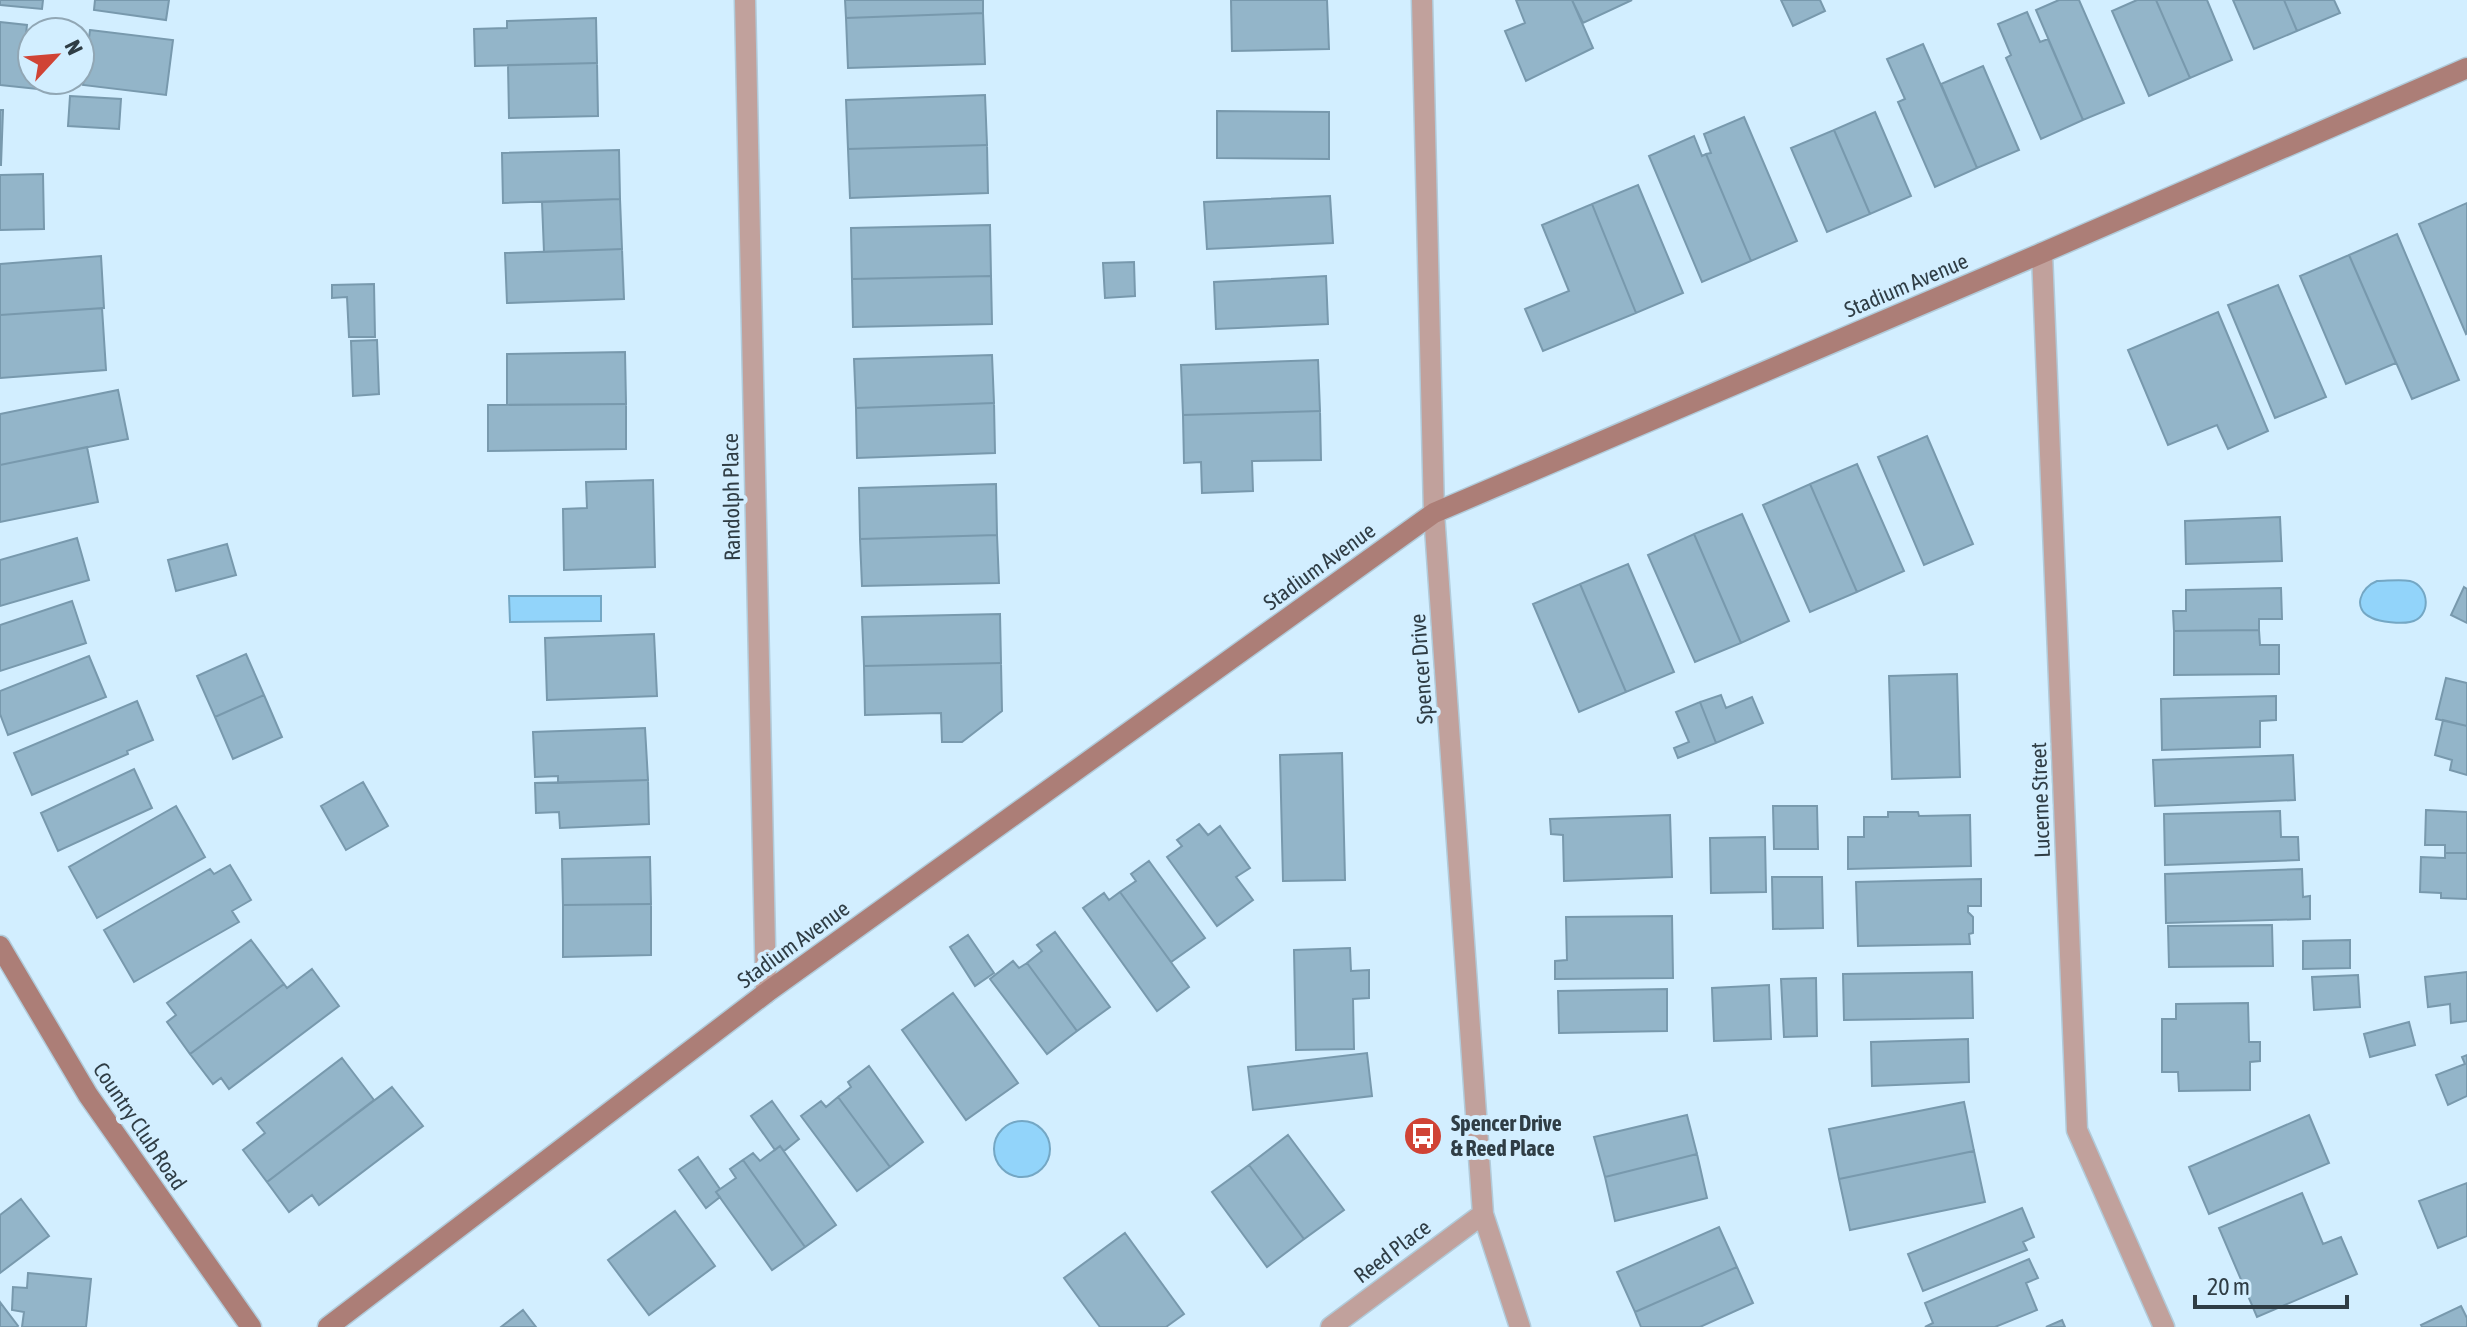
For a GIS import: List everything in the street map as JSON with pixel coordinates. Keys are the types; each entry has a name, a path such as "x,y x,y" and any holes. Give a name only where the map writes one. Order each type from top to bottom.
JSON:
{"street":[{"name":"Randolph Place","path":"745,0 766,993"},
{"name":"Spencer Drive","path":"1422,0 1434,513 1483,1214 1520,1327"},
{"name":"Stadium Avenue","path":"328,1327 766,993 1434,513 2467,68"},
{"name":"Lucerne Street","path":"2042,253 2077,1130 2164,1327"},
{"name":"Country Club Road","path":"0,946 88,1095 251,1327"},
{"name":"Reed Place","path":"1331,1327 1483,1214"}],"water":[{"path":"2406,580 2417,584 2425,595 2422,615 2401,623 2380,621 2366,614 2360,604 2361,598 2367,588 2377,581"},
{"path":"509,596 601,596 601,621 510,622"},
{"path":"1022,1121 1042,1129 1050,1149 1042,1169 1022,1177 1002,1169 994,1149 1002,1129"}],"building":[{"path":"0,0 43,0 42,9 0,5"},
{"path":"95,0 169,0 166,20 94,10"},
{"path":"845,0 983,0 983,13 846,18"},
{"path":"1231,0 1327,0 1329,49 1232,51"},
{"path":"1516,0 1572,0 1593,48 1526,81 1505,31 1525,23"},
{"path":"1572,0 1632,0 1583,23"},
{"path":"1781,0 1820,0 1825,11 1793,26"},
{"path":"2059,0 2079,0 2124,103 2083,120 2036,10"},
{"path":"2137,0 2156,0 2190,78 2149,96 2112,11"},
{"path":"2156,0 2207,0 2232,60 2190,78"},
{"path":"2233,0 2284,0 2297,31 2254,49"},
{"path":"2284,0 2334,0 2340,13 2297,31"},
{"path":"2027,12 2040,42 2048,39 2083,120 2041,139 2006,58 2011,55 1998,24"},
{"path":"983,13 985,64 848,68 846,18"},
{"path":"596,18 597,63 475,66 474,29 507,28 507,21"},
{"path":"0,22 16,24 16,87 0,85"},
{"path":"96,31 173,40 166,95 96,87"},
{"path":"1923,44 1977,168 1935,187 1898,102 1905,99 1887,59"},
{"path":"597,63 598,116 509,118 508,65"},
{"path":"1983,66 2019,150 1977,168 1941,84"},
{"path":"985,95 987,145 848,149 846,100"},
{"path":"70,96 121,99 119,129 68,126"},
{"path":"0,110 3,110 1,165 0,165"},
{"path":"1217,111 1329,112 1329,159 1217,158"},
{"path":"1875,112 1911,196 1870,214 1834,130"},
{"path":"1744,117 1797,241 1751,261 1706,154 1711,153 1704,134"},
{"path":"1834,130 1870,214 1827,232 1791,148"},
{"path":"1694,136 1702,156 1706,154 1751,261 1702,282 1649,156"},
{"path":"987,145 988,193 850,198 848,149"},
{"path":"619,150 620,199 503,203 502,153"},
{"path":"43,174 44,229 0,230 0,175"},
{"path":"1638,185 1683,293 1636,313 1592,204"},
{"path":"1330,196 1333,243 1207,249 1204,202"},
{"path":"620,199 622,249 544,252 542,202"},
{"path":"2467,203 2467,333 2466,334 2419,224"},
{"path":"1592,204 1636,313 1543,351 1525,309 1569,291 1542,225"},
{"path":"990,225 991,276 852,279 851,228"},
{"path":"2397,234 2459,380 2412,399 2349,255"},
{"path":"622,249 624,299 507,303 505,253"},
{"path":"2349,255 2396,363 2346,384 2300,276"},
{"path":"101,256 104,308 0,315 0,264"},
{"path":"1134,262 1135,296 1105,298 1103,263"},
{"path":"991,276 992,324 853,327 852,279"},
{"path":"1326,276 1328,324 1216,329 1214,282"},
{"path":"374,284 375,337 349,337 347,297 332,298 332,285"},
{"path":"2278,285 2326,397 2275,418 2228,305"},
{"path":"102,308 106,370 0,378 0,315"},
{"path":"2218,312 2268,431 2228,449 2217,425 2168,445 2128,350"},
{"path":"377,340 379,394 353,396 351,341"},
{"path":"625,352 626,404 507,405 507,354"},
{"path":"992,355 994,403 856,408 854,359"},
{"path":"1318,360 1320,411 1183,415 1181,365"},
{"path":"118,390 128,439 0,465 0,414"},
{"path":"994,403 995,453 857,458 856,408"},
{"path":"626,404 626,449 488,451 488,405"},
{"path":"1320,411 1321,460 1252,461 1253,491 1202,493 1201,462 1184,463 1183,415"},
{"path":"1927,436 1973,544 1924,565 1878,457"},
{"path":"87,447 98,502 0,522 0,465"},
{"path":"1857,464 1904,571 1857,592 1810,484"},
{"path":"653,480 655,567 564,570 563,509 587,508 586,482"},
{"path":"996,484 997,535 860,539 859,488"},
{"path":"1810,484 1857,592 1810,612 1763,505"},
{"path":"1742,514 1789,621 1741,643 1694,534"},
{"path":"2280,517 2282,561 2186,564 2185,521"},
{"path":"1694,534 1741,643 1695,662 1648,555"},
{"path":"997,535 999,583 862,586 860,539"},
{"path":"77,538 89,580 0,606 0,560"},
{"path":"227,544 236,575 176,591 168,560"},
{"path":"1628,564 1674,672 1626,692 1580,584"},
{"path":"1580,584 1626,692 1579,712 1533,604"},
{"path":"2464,587 2467,589 2467,623 2451,615"},
{"path":"2281,588 2282,619 2259,619 2259,630 2174,631 2173,611 2186,611 2186,590"},
{"path":"72,601 86,643 0,671 0,625"},
{"path":"1000,614 1001,663 864,666 862,617"},
{"path":"2259,630 2260,645 2279,645 2279,674 2174,675 2174,631"},
{"path":"654,634 657,696 547,700 545,638"},
{"path":"246,654 264,695 215,717 197,676"},
{"path":"89,656 106,697 8,735 0,714 0,691"},
{"path":"1001,663 1002,711 962,742 942,742 941,713 865,715 864,666"},
{"path":"1957,674 1960,777 1892,779 1889,676"},
{"path":"2446,678 2467,683 2467,726 2436,719"},
{"path":"264,695 282,737 233,759 215,717"},
{"path":"1721,695 1726,708 1752,697 1763,723 1716,743 1700,702"},
{"path":"2276,696 2276,720 2260,721 2260,747 2162,750 2161,699"},
{"path":"137,701 153,740 127,751 128,754 32,795 14,753"},
{"path":"1700,702 1716,743 1678,758 1674,748 1689,742 1676,712"},
{"path":"2443,720 2467,726 2467,775 2450,770 2452,760 2435,755"},
{"path":"645,728 648,780 558,783 558,776 535,777 533,732"},
{"path":"1342,753 1345,880 1283,881 1280,755"},
{"path":"2293,755 2295,800 2155,806 2153,760"},
{"path":"134,769 152,808 58,851 41,813"},
{"path":"648,780 649,824 560,828 559,812 536,813 535,783"},
{"path":"363,782 388,826 346,850 321,806"},
{"path":"176,806 205,857 97,918 69,867"},
{"path":"1773,806 1817,806 1818,849 1774,849"},
{"path":"2426,810 2467,812 2467,853 2445,853 2445,845 2425,845"},
{"path":"2280,811 2281,837 2298,837 2299,860 2165,865 2164,814"},
{"path":"1888,812 1918,812 1919,816 1970,815 1971,866 1848,869 1848,837 1864,837 1864,817 1888,817"},
{"path":"1670,815 1672,877 1564,881 1563,835 1551,834 1550,819"},
{"path":"1199,824 1208,835 1220,826 1250,868 1236,877 1253,900 1217,926 1167,857 1182,846 1177,840"},
{"path":"1765,837 1766,892 1711,893 1710,838"},
{"path":"2445,853 2467,853 2467,899 2441,898 2441,893 2420,892 2421,857 2445,858"},
{"path":"650,857 651,904 563,905 562,859"},
{"path":"1149,861 1205,938 1171,962 1120,892 1136,881 1131,874"},
{"path":"230,865 251,900 232,911 239,922 134,982 104,930 210,869 214,874"},
{"path":"2302,869 2303,897 2310,896 2310,919 2166,923 2165,874"},
{"path":"1772,877 1822,877 1823,928 1773,929"},
{"path":"1981,879 1981,906 1968,906 1968,912 1973,917 1970,944 1858,946 1856,882"},
{"path":"1120,892 1189,987 1157,1011 1083,908 1104,893 1109,900"},
{"path":"651,904 651,955 563,957 563,905"},
{"path":"1672,916 1673,978 1555,979 1555,961 1567,960 1566,917"},
{"path":"2272,925 2273,966 2169,967 2168,926"},
{"path":"1055,932 1110,1007 1077,1031 1027,963 1042,951 1037,945"},
{"path":"968,935 994,973 975,986 950,947"},
{"path":"251,940 284,984 190,1054 167,1022 176,1015 167,1003"},
{"path":"2350,940 2350,968 2303,969 2303,941"},
{"path":"1350,948 1351,971 1369,970 1369,998 1353,999 1354,1049 1296,1050 1294,950"},
{"path":"1013,961 1019,968 1027,963 1077,1031 1047,1054 990,979"},
{"path":"312,969 339,1006 229,1089 221,1078 213,1084 190,1054 284,984 287,988"},
{"path":"1972,972 1973,1018 1844,1020 1843,974"},
{"path":"2467,972 2467,1021 2451,1023 2450,1004 2428,1007 2425,977"},
{"path":"2358,975 2360,1007 2314,1010 2312,977"},
{"path":"1816,978 1817,1036 1784,1037 1781,979"},
{"path":"1769,985 1771,1039 1714,1041 1712,988"},
{"path":"1667,989 1667,1031 1559,1033 1558,991"},
{"path":"953,993 1018,1083 966,1120 902,1030"},
{"path":"2248,1003 2249,1042 2260,1042 2260,1061 2250,1062 2250,1090 2179,1091 2178,1072 2162,1072 2162,1019 2176,1019 2176,1004"},
{"path":"2409,1022 2415,1045 2370,1057 2364,1034"},
{"path":"1968,1039 1969,1082 1872,1086 1871,1042"},
{"path":"1367,1053 1372,1096 1253,1110 1248,1067"},
{"path":"2467,1055 2467,1096 2448,1105 2436,1075 2465,1064 2462,1057"},
{"path":"342,1058 374,1100 267,1182 243,1150 265,1133 257,1123"},
{"path":"869,1066 923,1142 890,1167 838,1097 851,1087 848,1082"},
{"path":"392,1087 423,1126 319,1205 312,1195 289,1212 267,1182"},
{"path":"838,1097 890,1167 857,1191 801,1116 821,1101 826,1107"},
{"path":"772,1101 799,1139 784,1151 780,1146 775,1150 751,1116"},
{"path":"1964,1102 1974,1151 1839,1179 1829,1129"},
{"path":"1687,1115 1697,1154 1605,1177 1594,1137"},
{"path":"2309,1115 2329,1163 2209,1214 2189,1167"},
{"path":"1288,1135 1344,1210 1304,1239 1249,1165"},
{"path":"780,1146 836,1225 805,1247 743,1160 753,1153 760,1161"},
{"path":"1974,1151 1985,1202 1850,1230 1839,1179"},
{"path":"1697,1154 1707,1198 1615,1221 1605,1177"},
{"path":"698,1157 720,1189 716,1192 720,1197 706,1208 679,1170"},
{"path":"743,1160 805,1247 772,1270 716,1192 736,1178 730,1169"},
{"path":"1249,1165 1304,1239 1267,1267 1212,1192"},
{"path":"2467,1183 2467,1236 2438,1248 2419,1201"},
{"path":"2302,1193 2323,1244 2341,1237 2357,1274 2257,1317 2219,1228"},
{"path":"21,1199 49,1236 0,1273 0,1215"},
{"path":"2022,1208 2034,1237 2023,1242 2027,1250 1923,1291 1908,1254"},
{"path":"675,1211 715,1266 649,1315 608,1260"},
{"path":"1719,1227 1737,1267 1635,1312 1617,1272"},
{"path":"1125,1233 1184,1314 1166,1327 1100,1327 1064,1278"},
{"path":"2029,1259 2038,1278 2026,1283 2037,1310 1995,1327 1925,1327 1933,1323 1925,1303"},
{"path":"1737,1267 1753,1303 1700,1327 1641,1327 1635,1312"},
{"path":"28,1273 91,1279 86,1327 22,1327 24,1312 12,1310 13,1287 27,1288"},
{"path":"0,1302 18,1326 17,1327 0,1327"},
{"path":"2461,1306 2467,1318 2467,1327 2422,1327 2421,1325"},
{"path":"523,1310 536,1327 501,1327"},
{"path":"2062,1320 2065,1327 2046,1327"}],"place":[{"name":"Spencer Drive & Reed Place","path":"1423,1136"}]}
